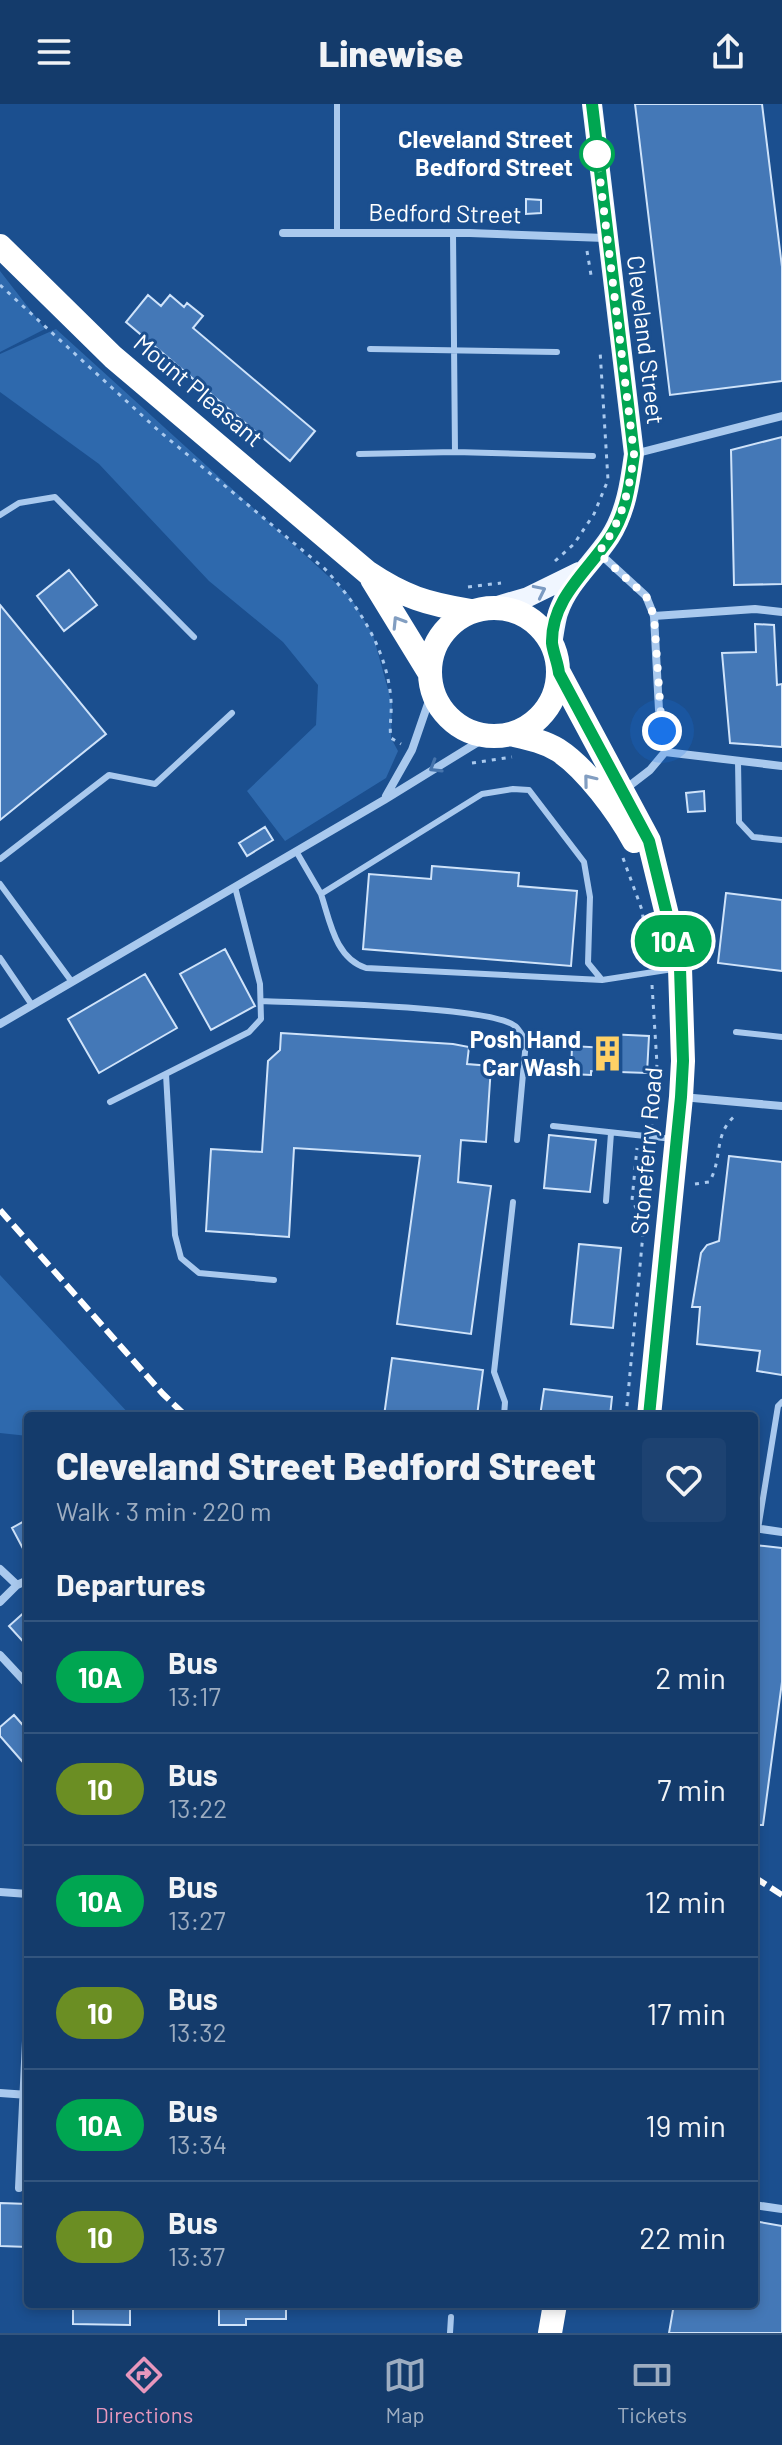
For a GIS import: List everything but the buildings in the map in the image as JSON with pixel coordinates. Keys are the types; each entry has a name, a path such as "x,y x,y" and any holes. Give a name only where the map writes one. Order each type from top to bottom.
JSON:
{"highway":[{"name":"Mount Pleasant","path":"0,246 113,357 367,572"},
{"path":"367,572 395,591 419,601 512,610 528,617 542,629 552,644 559,673 555,693 545,711 505,742 470,732 453,722 441,709 431,682 367,572"},
{"path":"431,682 432,653 440,635 454,621 483,609"},
{"name":"Stoneferry Road","path":"559,673 649,841 680,968 681,1097 649,1412"},
{"name":"Stoneferry Road","path":"505,742 537,740 559,751 583,771 627,829 662,892"},
{"path":"550,2333 554,2308"}],"main road":[{"name":"Cleveland Street","path":"552,644 558,614 584,569 611,536 627,499 634,454 592,104"},
{"name":"Cleveland Street","path":"483,609 528,597 584,569"}],"street":[{"name":"Bedford Street","path":"283,233 453,233 606,239"},
{"path":"634,454 782,416"},
{"path":"598,553 646,596 654,616 659,710 665,752 650,770 623,790"},
{"path":"654,616 755,609 782,612"},
{"path":"384,800 412,750 431,682"},
{"path":"0,1024 384,800 505,742"},
{"path":"665,752 782,766"},
{"path":"681,1097 782,1106"},
{"path":"758,1528 782,1532"},
{"path":"0,1569 17,1585"},
{"path":"0,1602 24,1582"},
{"path":"0,1655 24,1681"},
{"path":"0,1892 24,1894"},
{"path":"0,2093 24,2095"},
{"path":"19,2188 24,2110"},
{"path":"758,2206 782,2209"}],"lane":[{"path":"337,104 337,232"},
{"path":"453,233 455,452"},
{"path":"370,349 557,352"},
{"path":"359,454 455,452 593,456"},
{"path":"0,515 19,503 55,497 194,637"},
{"path":"0,859 109,775 155,784 232,713"},
{"path":"738,761 739,822 753,837 782,840"},
{"path":"321,894 482,794 529,790 584,862 590,897 588,963 602,980"},
{"path":"296,851 321,894 339,947 347,959 366,968 602,980 680,968"},
{"path":"0,884 72,982"},
{"path":"110,1102 249,1032 261,1019 260,984 235,887"},
{"path":"0,958 32,1005"},
{"path":"262,1001 482,1015 515,1025 526,1041 517,1140"},
{"path":"736,1032 782,1037"},
{"path":"166,1074 175,1235 181,1258 199,1273 274,1280"},
{"path":"553,1126 677,1139"},
{"path":"606,1201 611,1133"},
{"path":"504,1412 505,1402 494,1372 513,1202"},
{"path":"758,1517 778,1406 782,1402"},
{"path":"450,2333 451,2317"}],"path":[{"path":"584,237 592,279"},
{"path":"0,285 159,431 325,569 349,595 373,635 389,681 391,738 412,750"},
{"path":"547,567 574,544 594,514 608,480 600,350"},
{"path":"464,588 505,582"},
{"path":"465,764 505,742"},
{"path":"621,854 642,910 657,1064 652,1126 636,1150 632,1200 644,1223 626,1412"},
{"path":"635,1166 650,1183 699,1185 709,1182 714,1175 719,1138 727,1123 739,1115"}],"shaded area":[{"path":"0,271 45,329 0,352"},
{"path":"56,329 349,595 373,635 392,704 391,738 398,751 386,778 285,841 247,791 316,725 318,685 283,642 209,581 99,464 0,392 0,354"},
{"path":"0,1275 127,1412 24,1412 24,1436 0,1433"}],"railway":[{"path":"0,1210 182,1412"},
{"path":"758,1880 782,1895"}],"bus line":[{"name":"10A","path":"592,104 634,454 621,516 611,536 569,591 558,614 552,644 559,673 649,841 680,968 681,1097 649,1412"}],"place":[{"name":"Cleveland Street Bedford Street","path":"597,154"},
{"name":"Posh Hand Car Wash","path":"607,1054"}],"route":[{"path":"597,154 634,454 621,516 598,553 646,596 654,616 662,731"}]}
